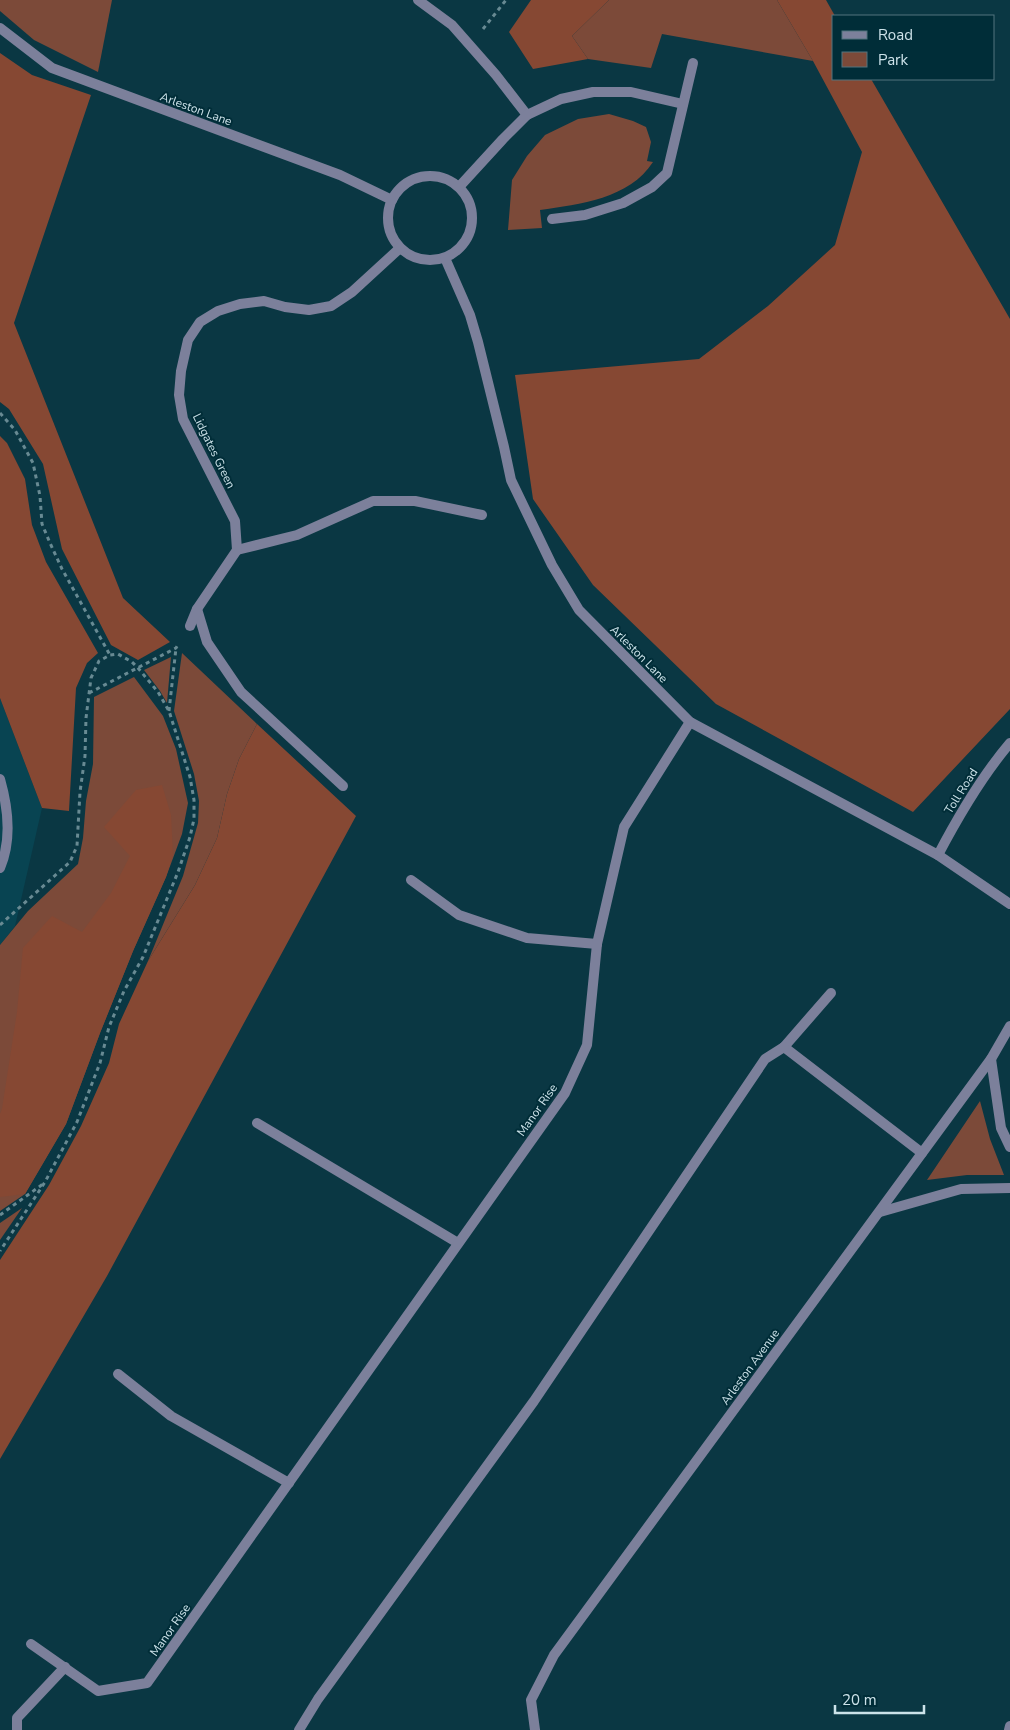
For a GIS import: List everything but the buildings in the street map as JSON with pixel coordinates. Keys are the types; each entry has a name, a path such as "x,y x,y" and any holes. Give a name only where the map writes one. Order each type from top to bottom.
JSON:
{"street":[{"path":"418,0 452,25 527,116"},
{"name":"Arleston Lane","path":"0,28 52,68 340,175 392,200"},
{"path":"552,218 585,215 623,203 652,187 667,173 693,63"},
{"path":"459,187 503,138 527,116 561,99 593,92 631,92 683,104"},
{"path":"422,176 448,179 467,196 471,208 470,232 465,243 456,252 445,258 421,260 409,255 400,248 392,237 388,225 388,212 392,200 399,189 410,181 422,176"},
{"name":"Lidgates Green","path":"236,550 235,521 183,419 179,395 180,379 188,340 200,322 218,311 240,304 264,301 284,307 309,310 330,306 352,292 400,248"},
{"name":"Arleston Lane","path":"445,258 470,315 478,342 504,447 510,480 552,565 579,610 690,722 938,855 1010,904"},
{"path":"190,626 197,609 236,550 297,535 373,501 415,501 482,515"},
{"path":"197,609 207,642 241,692 343,786"},
{"name":"Manor Rise","path":"31,1644 98,1691 147,1683 565,1093 587,1045 597,944 624,827 690,722"},
{"name":"Toll Road","path":"938,855 990,766 1010,743"},
{"path":"0,779 6,805 8,828 0,868"},
{"path":"411,880 459,915 527,938 597,944"},
{"path":"299,1730 318,1699 534,1401 765,1059 784,1047 831,993"},
{"name":"Arleston Avenue","path":"535,1730 531,1700 554,1654 880,1212 991,1059 1010,1026"},
{"path":"784,1047 922,1153"},
{"path":"991,1059 1001,1128 1010,1148"},
{"path":"257,1123 458,1243"},
{"path":"880,1212 961,1189 1010,1188"},
{"path":"118,1374 171,1416 289,1484"},
{"path":"18,1730 17,1718 65,1667"},
{"path":"1009,1730 1010,1726"}],"path":[{"path":"470,45 506,0"},
{"path":"0,413 16,430 34,463 40,496 42,524 62,569 110,655"},
{"path":"169,711 176,648 190,626"},
{"path":"89,693 176,648"},
{"path":"0,925 70,862 77,846 91,678 98,661 110,655 118,654 138,668 158,692 169,711 190,777 194,800 190,837 143,958 124,991 109,1027 100,1063 77,1122 45,1182 0,1251"},
{"path":"0,1216 45,1182"}],"shaded area":[{"path":"531,0 609,0 572,36 588,59 533,69 509,32"},
{"path":"777,0 826,0 834,15 832,15 832,80 872,80 1010,319 1010,709 913,812 716,704 593,585 533,499 515,375 699,359 768,306 835,245 862,152 813,61"},
{"path":"0,53 32,75 91,95 14,323 123,598 170,642 138,660 111,645 62,549 43,464 9,409 0,402"},
{"path":"0,436 7,443 25,479 32,525 46,562 98,653 87,663 76,688 69,811 42,808 0,698"},
{"path":"0,698 42,808 15,926 0,945"},
{"path":"257,724 356,816 107,1276 0,1459 0,1260 49,1185 81,1126 109,1063 119,1024 148,961 195,885 217,838 227,794 239,759"},
{"path":"162,785 171,815 173,855 166,877 133,951 66,1124 25,1194 0,1197 0,1114 17,1012 23,948 52,916 82,932 111,893 130,856 104,827 136,790"}],"green space":[{"path":"0,0 112,0 98,72 34,40 0,11"},
{"path":"609,0 777,0 813,61 662,34 651,68 588,59 572,36"},
{"path":"609,114 646,127 651,142 647,161 653,162 643,174 631,184 602,198 540,210 542,228 508,230 512,180 527,156 545,135 578,119"},
{"path":"182,653 257,724 239,759 227,794 217,838 195,885 148,961 183,876 198,823 199,801 194,774 174,711"},
{"path":"171,657 167,703 144,670"},
{"path":"134,677 163,716 176,749 188,803 182,834 166,877 133,951 100,1033 66,1124 25,1194 0,1211 0,945 28,911 78,864 93,764 94,697"},
{"path":"980,1101 990,1139 1004,1175 967,1175 927,1180"},
{"path":"22,1208 0,1240 0,1223"}]}
